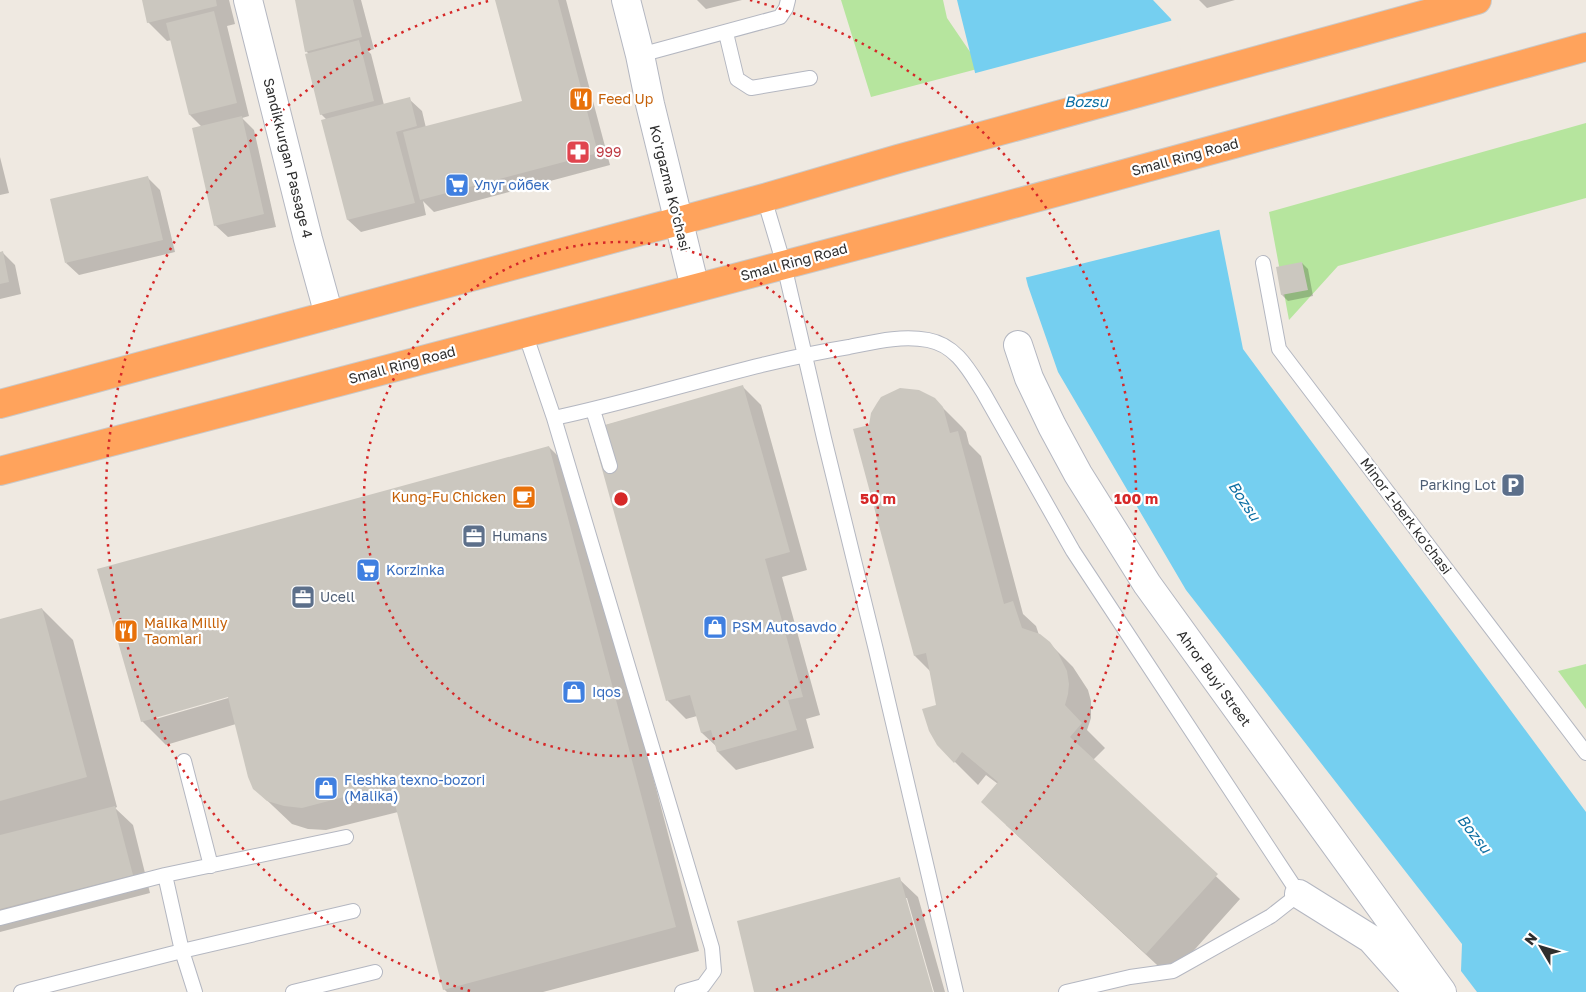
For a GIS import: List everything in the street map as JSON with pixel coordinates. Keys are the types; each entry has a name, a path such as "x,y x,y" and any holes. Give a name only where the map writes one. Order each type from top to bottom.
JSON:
{"highway":[{"path":"0,404 764,198 898,159 1477,0"},
{"name":"Small Ring Road","path":"0,471 917,230 1586,47"}],"street":[{"name":"Sandikkurgаn Passage 4","path":"248,0 305,230 329,315"},
{"name":"Ko'rgazma Ko'chasi","path":"626,0 695,288"},
{"name":"Ahror Buyi Street","path":"1018,345 1029,378 1056,434 1078,474 1147,584 1442,992"},
{"path":"1299,894 1371,939 1418,992"}],"lane":[{"path":"640,55 780,17 786,8 788,0"},
{"path":"726,33 737,79 742,84 751,88 810,78"},
{"path":"764,198 784,265 956,992"},
{"name":"Minor 1-berk ko'chasi","path":"1263,263 1279,349 1586,753"},
{"path":"525,333 554,418 712,948 714,971 703,986 682,992"},
{"path":"554,418 593,410 804,354 900,338 929,340 954,350 970,370 1073,550 1299,894 1271,916 1173,971 1130,977 1066,992"},
{"path":"593,410 610,466"},
{"path":"184,761 211,866"},
{"path":"0,918 165,876 346,837"},
{"path":"165,876 182,951 195,992"},
{"path":"21,992 182,951 353,911"},
{"path":"293,992 375,972"}],"green space":[{"path":"841,0 943,0 947,18 981,68 871,97"},
{"path":"1586,123 1586,198 1338,266 1289,320 1269,212"},
{"path":"1586,664 1586,709 1558,671"}],"water":[{"name":"Bozsu","path":"957,0 1153,0 1171,19 1216,213 1243,349 1586,812 1586,992 1477,992 1461,971 1462,944 1186,590 1058,372 1028,286"}],"pier":[{"path":"1174,20 1222,229 1024,278 972,74"}],"building":[{"path":"142,0 216,0 217,6 147,23"},
{"path":"295,0 353,0 362,37 305,52"},
{"path":"495,0 558,0 598,153 420,200 403,132 522,101"},
{"path":"214,11 237,103 189,115 166,23"},
{"path":"359,40 374,101 320,115 305,54"},
{"path":"410,97 417,126 396,132 415,203 347,220 321,120"},
{"path":"242,116 264,214 214,226 192,128"},
{"path":"148,176 163,240 65,263 50,199"},
{"path":"3,251 9,282 0,284 0,252"},
{"path":"1302,262 1308,290 1281,295 1276,267"},
{"name":"PSM Autosavdo","path":"743,385 790,552 765,559 803,697 788,700 797,730 717,752 711,730 701,733 690,695 666,701 591,429"},
{"path":"900,388 919,390 935,398 943,407 950,433 958,431 1004,604 1013,601 1022,628 1040,634 1050,642 1067,671 1069,684 1065,705 1082,723 1070,737 1218,874 1146,954 981,802 998,782 962,752 954,763 937,745 929,731 922,709 936,705 926,653 914,656 853,429 869,425 871,413 881,397"},
{"path":"549,446 676,927 443,990 390,785 302,808 284,806 267,801 253,789 248,777 228,697 141,722 97,569"},
{"path":"42,608 87,777 0,801 0,619"},
{"path":"115,806 133,875 0,909 0,835"},
{"path":"900,877 933,992 754,992 737,921"}],"place":[{"name":"Feed Up","path":"581,99"},
{"name":"999","path":"578,152"},
{"name":"Улуг ойбек","path":"457,185"},
{"name":"Parking Lot","path":"1513,485"},
{"name":"Kung-Fu Chicken","path":"524,497"},
{"name":"Humans","path":"474,536"},
{"name":"Korzinka","path":"368,570"},
{"name":"Ucell","path":"303,597"},
{"name":"PSM Autosavdo","path":"715,627"},
{"name":"Malika Milliy Taomlari","path":"126,631"},
{"name":"Iqos","path":"574,692"},
{"name":"Fleshka texno-bozori (Malika)","path":"326,788"}]}
